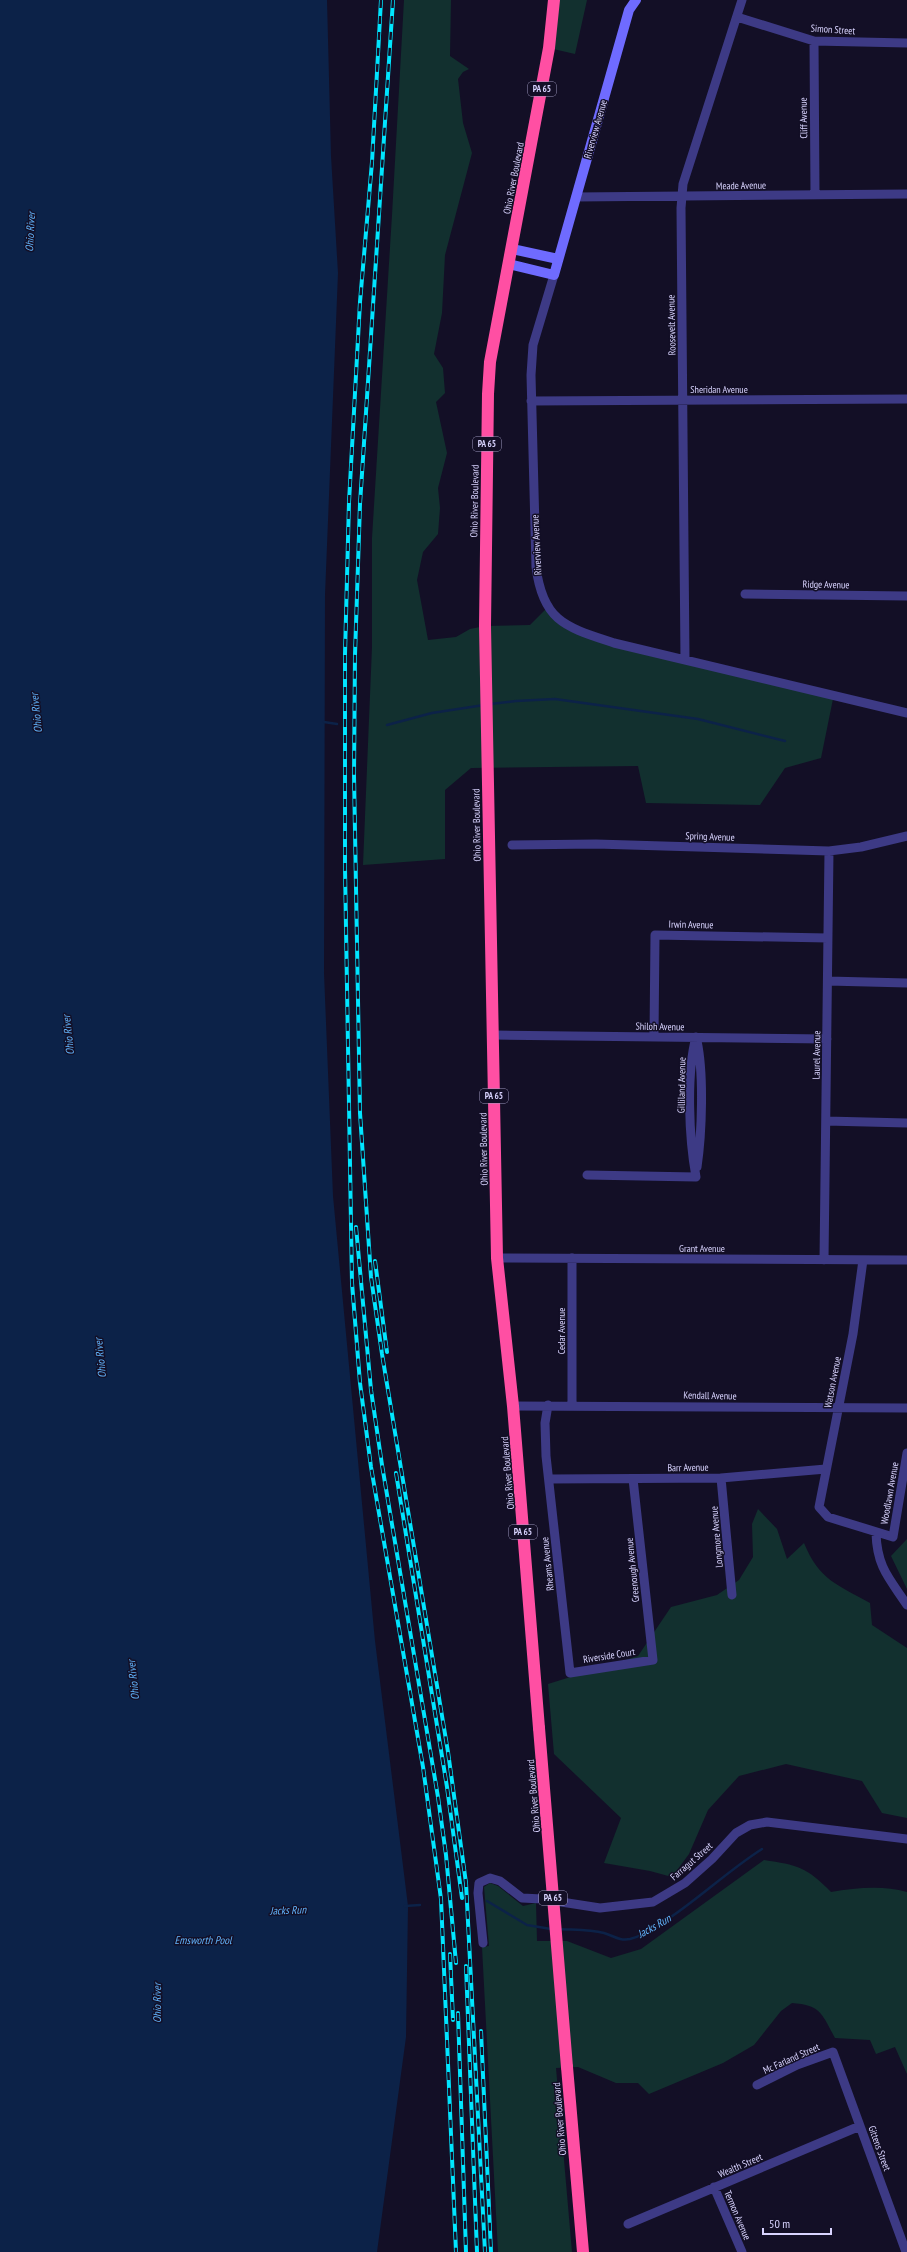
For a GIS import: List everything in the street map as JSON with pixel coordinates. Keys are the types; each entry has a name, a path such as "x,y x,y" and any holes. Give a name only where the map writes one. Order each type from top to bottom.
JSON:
{"highway":[{"name":"Ohio River Boulevard","path":"554,0 549,48 490,362 488,387 485,626 487,790 494,1035 497,1258 513,1406 583,2252"}],"street":[{"name":"Riverview Avenue","path":"636,0 629,10 533,345 531,401 536,567 539,588 548,607 559,620 573,629 614,643 812,689 907,713"},
{"name":"Roosevelt Avenue","path":"685,660 682,400 683,184 742,0"},
{"name":"Simon Street","path":"737,17 814,41 907,43"},
{"name":"Cliff Avenue","path":"814,41 815,195"},
{"name":"Meade Avenue","path":"576,197 907,194"},
{"path":"512,249 558,258"},
{"path":"509,264 554,275"},
{"name":"Sheridan Avenue","path":"531,401 907,399"},
{"name":"Ridge Avenue","path":"745,594 907,596"},
{"name":"Spring Avenue","path":"512,845 596,844 829,851 861,847 907,836"},
{"name":"Laurel Avenue","path":"824,1260 829,851"},
{"name":"Irwin Avenue","path":"654,1037 655,935 828,938"},
{"path":"828,981 907,983"},
{"name":"Shiloh Avenue","path":"494,1035 827,1040"},
{"name":"Gilliland Avenue","path":"587,1176 696,1176 699,1150 700,1056 696,1038"},
{"path":"826,1121 907,1123"},
{"name":"Grant Avenue","path":"497,1258 907,1260"},
{"name":"Cedar Avenue","path":"572,1258 572,1404"},
{"name":"Watson Avenue","path":"863,1260 853,1334 819,1507 828,1517 876,1533"},
{"name":"Kendall Avenue","path":"513,1406 572,1404 907,1408"},
{"name":"Rheams Avenue","path":"548,1405 545,1423 546,1456 550,1480 570,1673"},
{"name":"Woodlawn Avenue","path":"876,1533 892,1537 907,1453"},
{"name":"Barr Avenue","path":"550,1480 721,1478 826,1468"},
{"name":"Longmore Avenue","path":"721,1478 732,1595"},
{"name":"Greenough Avenue","path":"633,1479 652,1660"},
{"path":"876,1533 876,1552 880,1563 907,1605"},
{"name":"Riverside Court","path":"570,1673 652,1660"},
{"name":"Farragut Street","path":"483,1943 478,1893 480,1883 490,1878 500,1881 522,1898 542,1899 600,1908 653,1902 685,1883 712,1860 736,1832 750,1825 767,1822 907,1839"},
{"name":"Mc Farland Street","path":"757,2085 797,2065 833,2052"},
{"name":"Gittens Street","path":"833,2052 906,2252"},
{"name":"Wealth Street","path":"628,2224 860,2126"},
{"name":"Termon Avenue","path":"714,2187 742,2252"}],"green space":[{"path":"404,0 451,0 450,56 469,69 463,72 458,79 463,123 472,153 445,255 442,313 434,354 443,368 445,393 436,402 447,453 438,488 440,508 438,534 423,552 417,580 428,640 456,637 470,629 485,626 530,625 548,607 573,629 834,694 821,758 785,768 760,805 646,803 638,766 471,768 445,790 445,859 363,865 372,647 372,538"},
{"path":"554,0 587,0 575,54 549,48"},
{"path":"758,1509 777,1529 787,1559 804,1543 816,1565 823,1573 839,1586 870,1603 872,1625 907,1648 907,1818 882,1813 862,1781 786,1764 739,1776 708,1810 689,1854 672,1877 650,1871 604,1863 621,1818 554,1754 548,1684 638,1656 671,1607 717,1595 739,1580 753,1557 752,1524"},
{"path":"907,1539 907,1589 891,1556"},
{"path":"764,1860 801,1868 815,1877 831,1892 859,1888 888,1888 907,1892 907,2074 895,2047 876,2054 870,2040 835,2038 820,2012 809,2006 792,2003 781,2011 754,2045 723,2063 649,2094 638,2083 616,2083 578,2067 556,2068 572,2252 498,2252 482,1947 489,1946 484,1887 490,1883 498,1886 523,1906 536,1903 537,1941 567,1941 611,1958 641,1949"}],"water":[{"name":"Emsworth Pool","path":"0,0 327,0 331,156 338,273 325,595 324,973 333,1196 375,1641 408,1906 406,2037 377,2252 0,2252"}],"waterway":[{"path":"490,704 555,699 698,719 785,741"},
{"path":"387,725 432,713 484,705"},
{"path":"324,722 337,724"},
{"name":"Jacks Run","path":"558,1929 587,1930 604,1933 623,1939 630,1939 640,1936 680,1911 762,1849"},
{"name":"Jacks Run","path":"487,1901 527,1925 551,1929"},
{"name":"Jacks Run","path":"405,1906 420,1905"}],"railway":[{"path":"381,0 372,162 360,302 349,502 345,654 345,868 352,1283 360,1383 371,1467 423,1767 441,1899 456,2252"},
{"path":"393,0 360,504 355,655 354,775 360,1113 371,1277 382,1354 448,1752 466,1883 485,2252"},
{"path":"356,1227 371,1390 382,1465 438,1797 446,1855 456,1963"},
{"path":"375,1261 387,1352"},
{"path":"396,1473 447,1787 462,1898"},
{"path":"450,1954 453,2020"},
{"path":"466,1966 477,2252"},
{"path":"458,2013 466,2252"},
{"path":"481,2031 491,2252"}],"water label":[{"name":"Ohio River","path":"30,232"},
{"name":"Ohio River","path":"36,713"},
{"name":"Ohio River","path":"68,1035"},
{"name":"Ohio River","path":"100,1358"},
{"name":"Ohio River","path":"133,1680"},
{"name":"Ohio River","path":"157,2003"}]}
